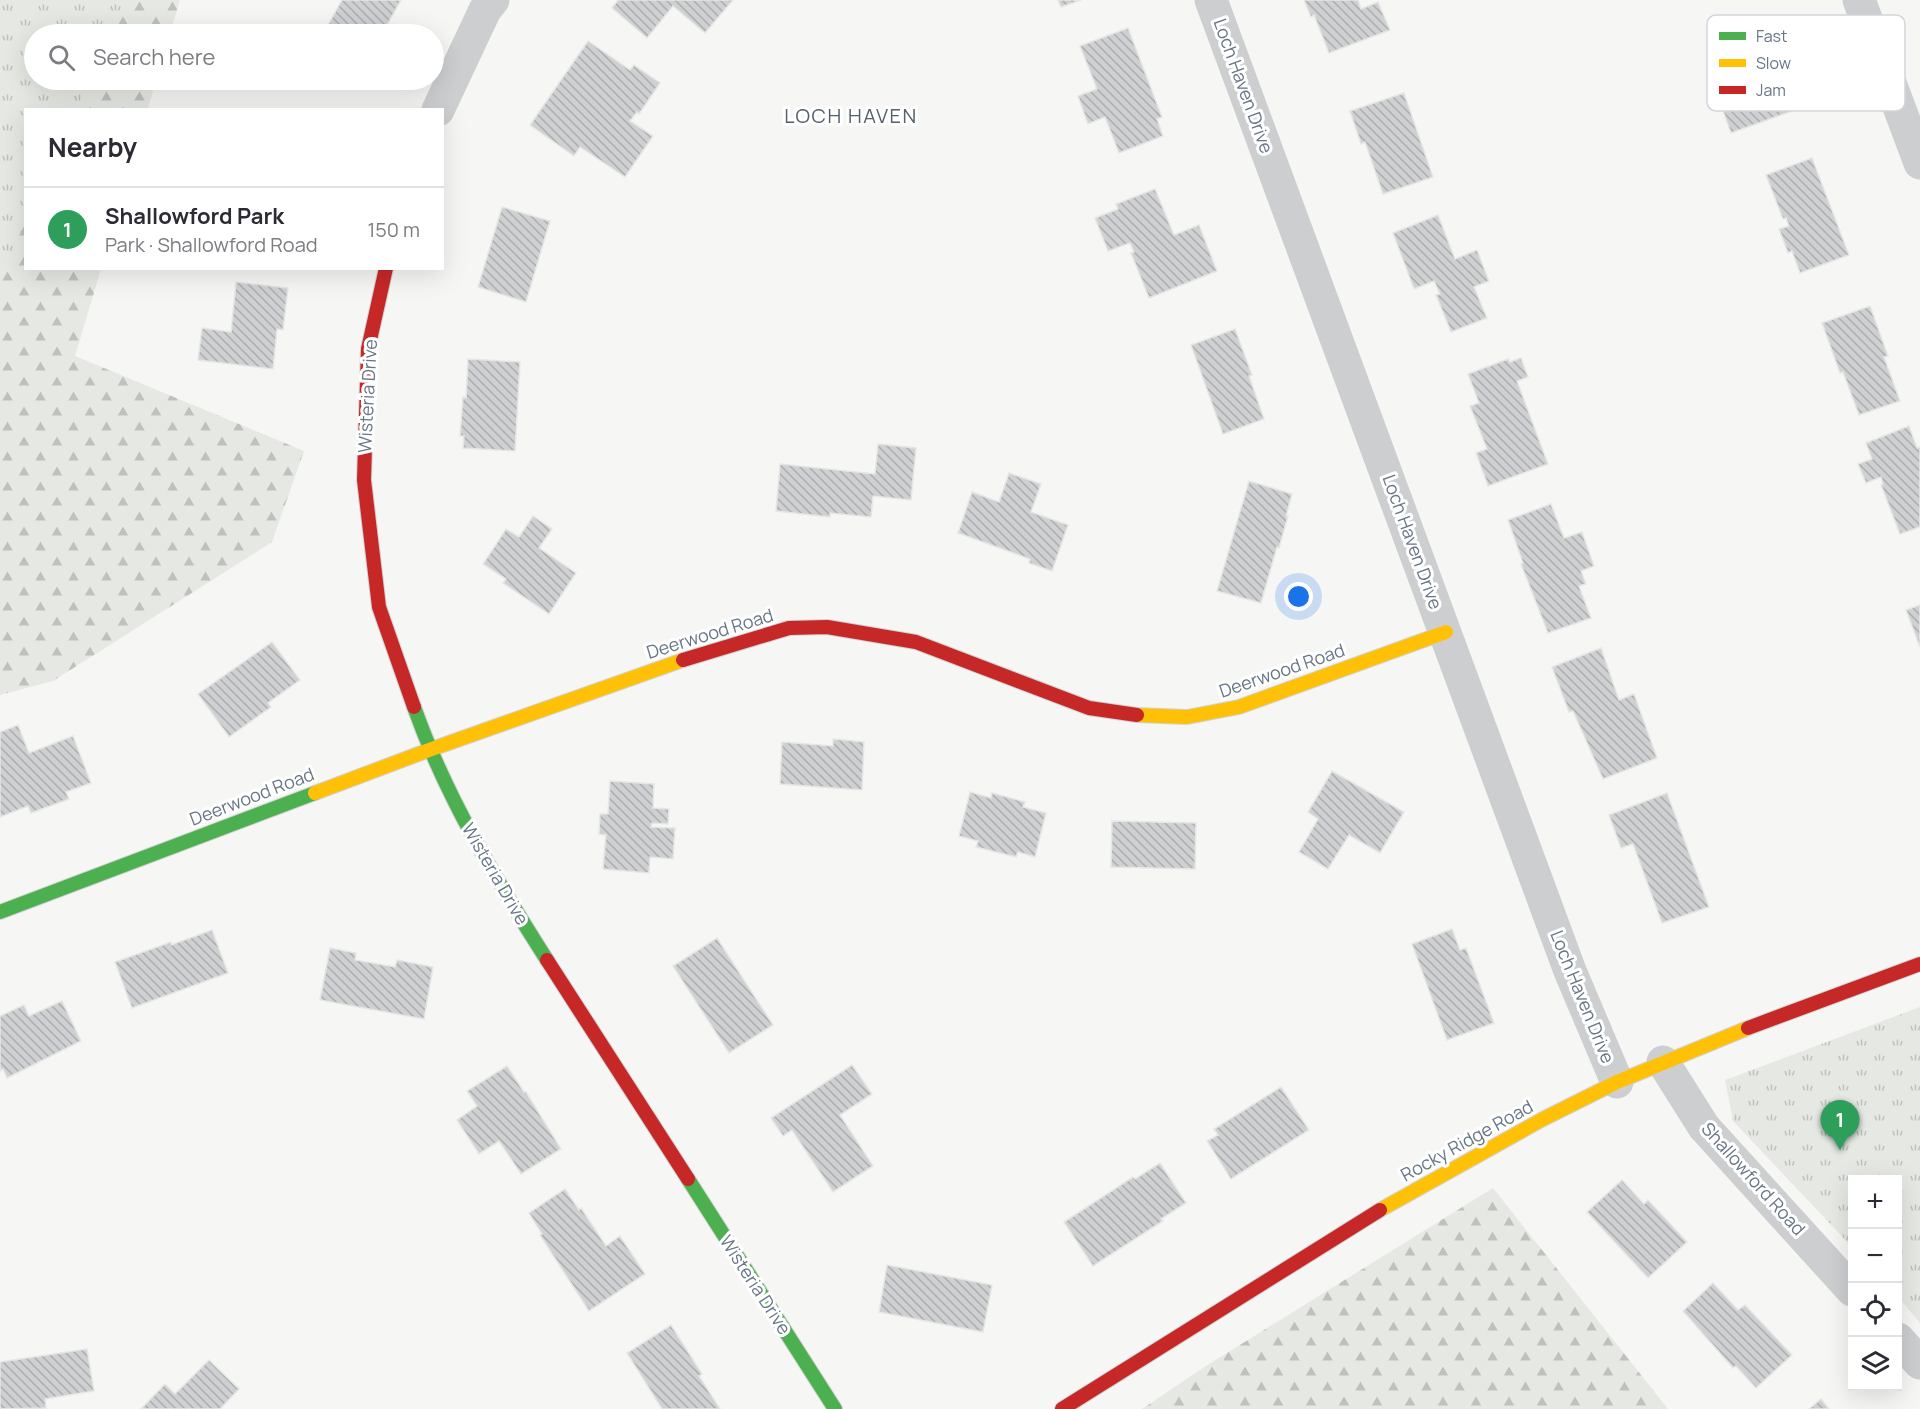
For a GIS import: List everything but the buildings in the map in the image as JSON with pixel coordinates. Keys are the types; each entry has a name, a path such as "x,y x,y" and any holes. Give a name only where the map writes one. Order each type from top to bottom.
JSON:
{"street":[{"path":"439,108 485,10 493,0"},
{"name":"Loch Haven Drive","path":"1211,0 1570,970 1617,1082"},
{"path":"1858,0 1864,15"},
{"path":"1900,111 1920,163"},
{"name":"Wisteria Drive","path":"386,270 368,349 364,480 379,607 429,750 476,844 533,938 834,1409"},
{"name":"Deerwood Road","path":"0,912 429,750 704,652 789,628 827,627 916,642 1089,708 1148,716 1187,717 1239,707 1446,632"},
{"name":"Rocky Ridge Road","path":"1062,1409 1390,1204 1543,1119 1663,1062 1820,1000 1920,964"},
{"name":"Shallowford Road","path":"1663,1062 1704,1127 1848,1286"},
{"path":"1902,1343 1920,1363"}],"green space":[{"path":"0,0 125,0 114,24 24,24 24,90 85,90 76,108 24,108 24,224 0,279"},
{"path":"40,0 180,0 173,24 30,24"},
{"path":"24,40 24,90 153,90 148,108 24,108 24,270 101,270 75,356 304,451 272,542 53,681 0,695 0,100"},
{"path":"1920,1007 1920,1323 1902,1302 1902,1175 1848,1175 1848,1243 1733,1121 1725,1080"},
{"path":"1493,1188 1668,1409 1142,1409 1206,1366"}],"traffic: fast":[{"path":"414,707 441,773 473,837 547,960"},
{"path":"0,912 315,793"},
{"path":"688,1179 835,1409"}],"traffic: slow":[{"path":"1137,715 1187,717 1239,707 1446,632"},
{"path":"315,793 683,660"},
{"path":"1380,1210 1543,1119 1617,1082 1748,1028"}],"traffic: jam":[{"path":"386,270 368,349 364,480 379,607 414,707"},
{"path":"683,660 789,628 827,627 916,642 1089,708 1137,715"},
{"path":"547,960 688,1179"},
{"path":"1748,1028 1920,964"},
{"path":"1062,1409 1380,1210"}],"place":[{"name":"Shallowford Park","path":"1840,1150"}],"district":[{"name":"LOCH HAVEN","path":"851,116"}]}
